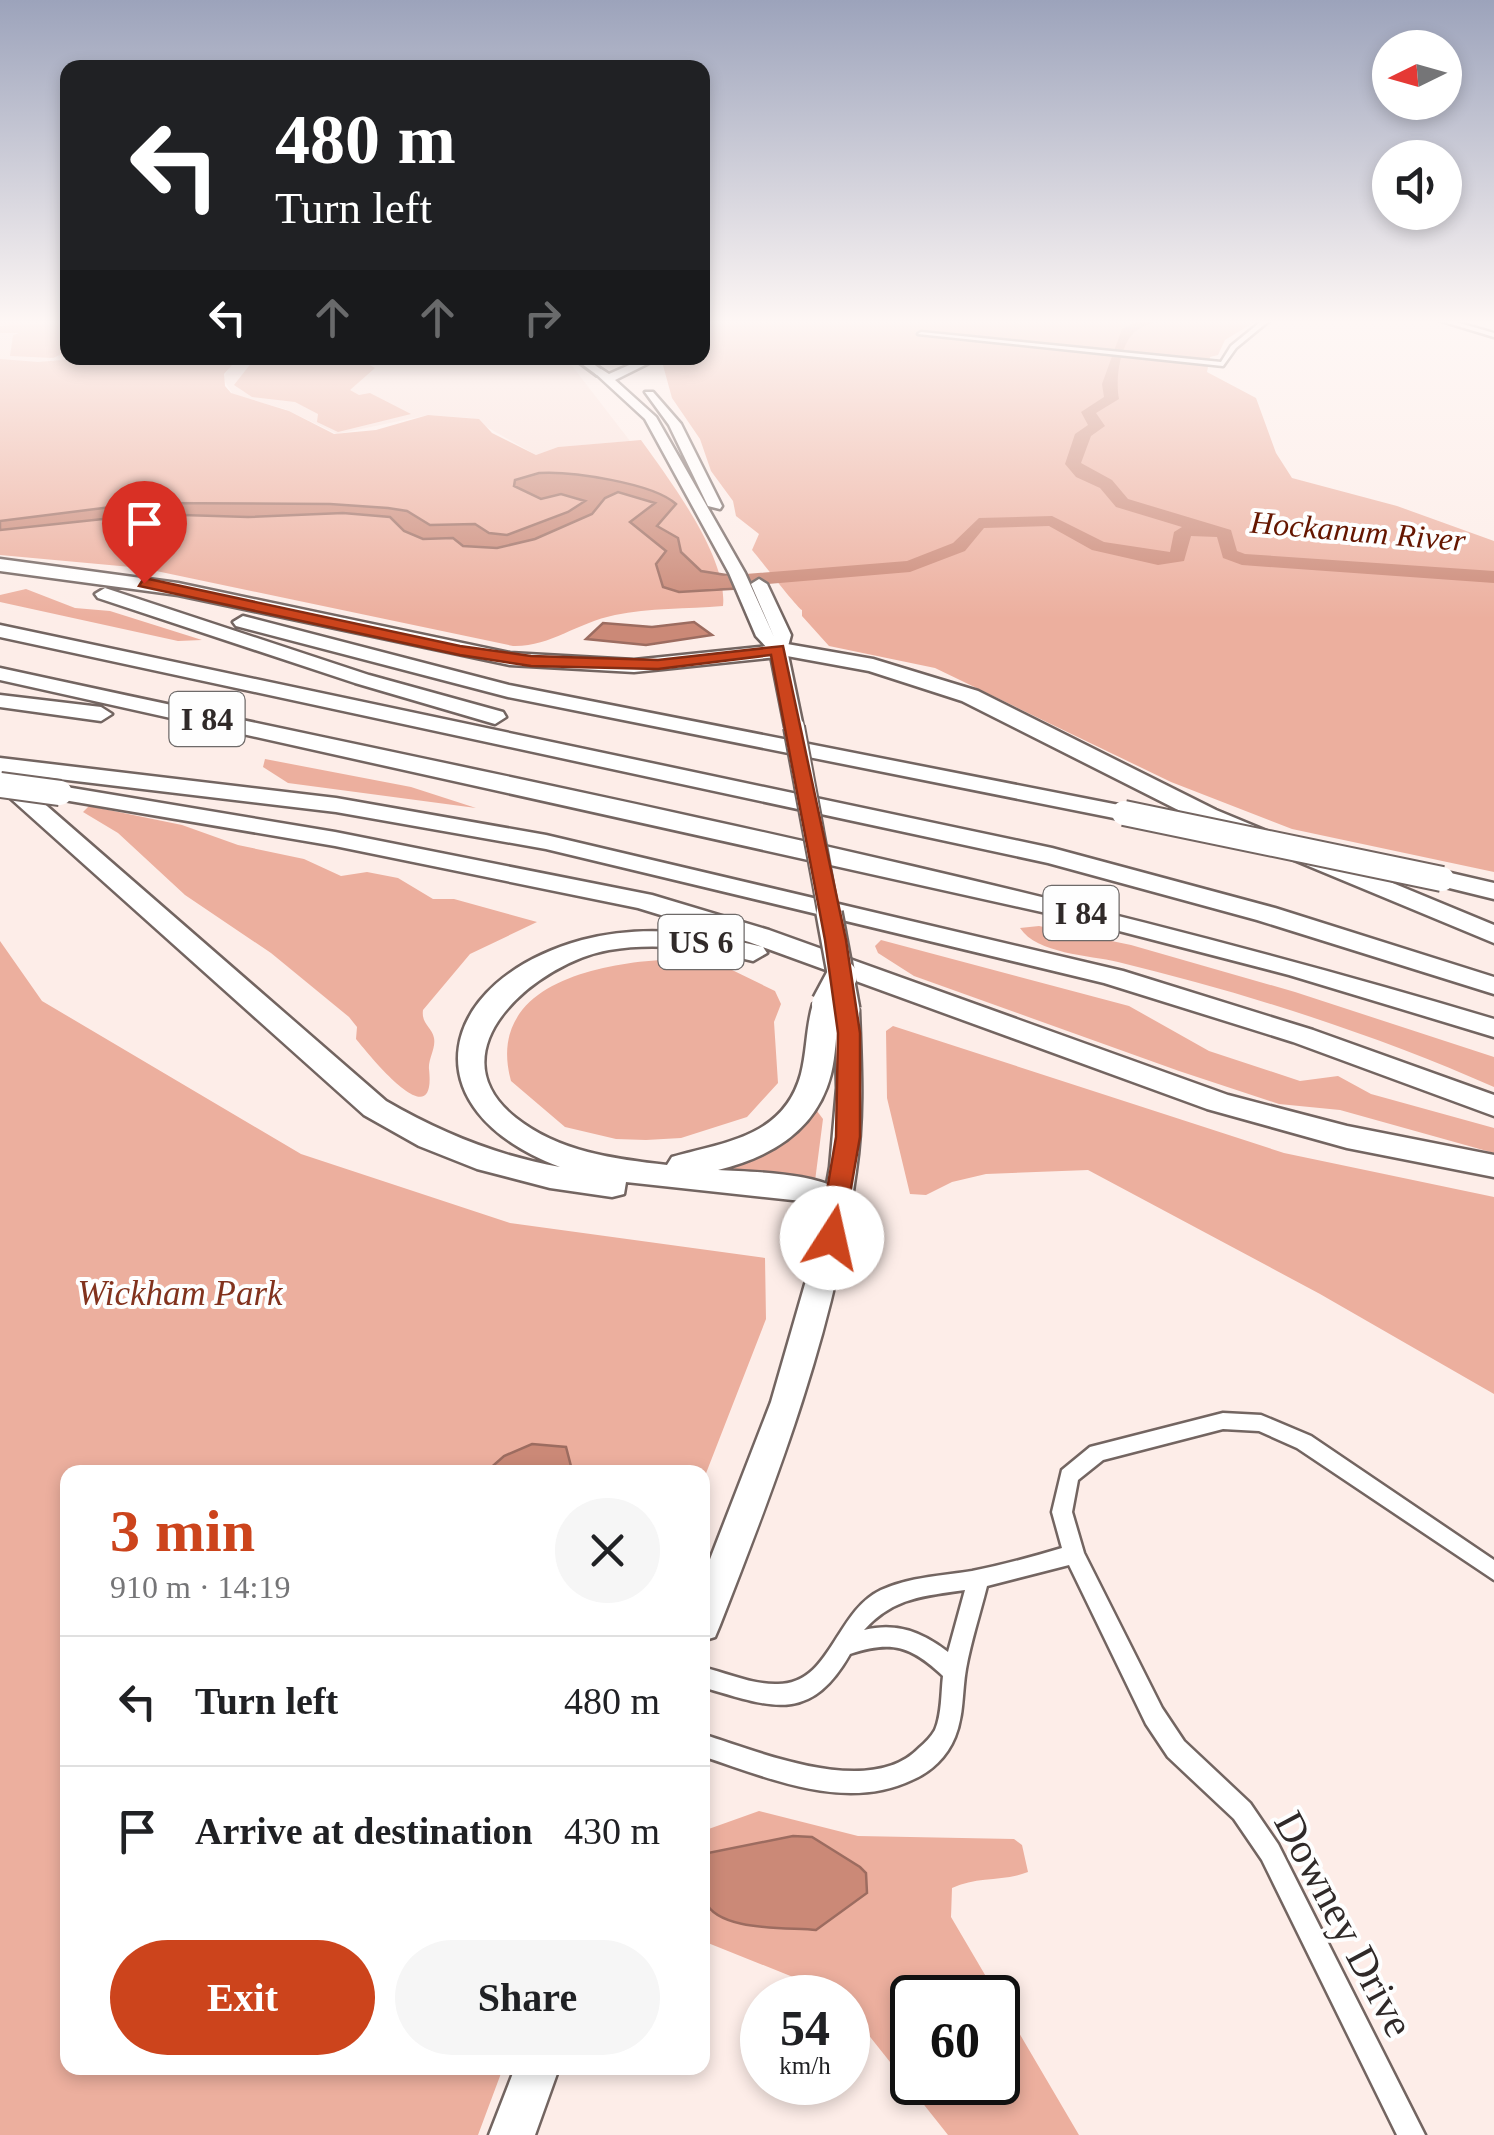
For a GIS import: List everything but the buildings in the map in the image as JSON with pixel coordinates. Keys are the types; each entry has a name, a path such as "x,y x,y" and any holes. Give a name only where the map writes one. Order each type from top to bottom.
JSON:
{"highway":[{"path":"0,565 166,586 480,654 564,664 658,665 778,650 852,660 955,690 1207,815 1494,935"},
{"path":"0,574 180,604 488,686 1494,891"},
{"path":"57,582 156,608 520,728"},
{"path":"299,615 759,740"},
{"name":"I 84","path":"0,620 1061,844 1289,905 1494,969"},
{"path":"0,631 1035,852 1266,914 1494,986"},
{"path":"0,661 1095,900 1293,952 1494,1012"},
{"name":"I 84","path":"0,674 1132,925 1299,969 1494,1028"},
{"path":"0,701 413,765"},
{"path":"0,765 47,782 643,901 743,931 1167,1086"},
{"path":"0,780 47,782 543,859 812,912 867,916 1179,996 1494,1106"},
{"path":"0,780 339,1080 413,1131 485,1160 570,1181 798,1208 838,1203"},
{"name":"US 6","path":"839,997 812,1089 788,1126 759,1144 713,1160 616,1167 558,1155 515,1133 481,1100 469,1064 476,1025 504,990 550,960 610,942 681,939 744,950 1112,1073 1312,1128 1494,1166"},
{"path":"616,1167 807,1190 838,1203"}],"main road":[{"name":"US 6","path":"652,420 754,590 763,633 778,650 839,997"},
{"path":"710,1604 799,1358 822,1282 850,1112 839,997"},
{"path":"512,2135 534,2075"}],"street":[{"name":"Downey Drive","path":"1411,2135 1270,1852 1242,1811 1176,1749 1154,1716 1074,1554 1062,1512 1068,1476 1097,1453 1224,1421 1261,1422 1304,1442 1494,1572"},
{"path":"710,1679 776,1696 804,1692 826,1677 860,1617 881,1599 912,1588 979,1579 1074,1554"},
{"path":"710,1747 828,1782 872,1785 908,1771 940,1744 953,1705 954,1672 979,1579"},
{"path":"840,1647 874,1635 902,1635 930,1648 954,1672"}],"shaded area":[{"path":"307,420 406,420 337,434"},
{"path":"474,420 614,420 630,441 558,447 536,455"},
{"path":"539,473 611,480 665,497 676,504 657,526 678,538 681,552 701,571 738,577 744,588 679,592 663,587 656,564 666,551 630,522 655,503 618,492 605,498 592,514 535,539 497,548 463,546 453,538 423,539 404,531 390,517 343,513 248,517 150,514 0,530 0,521 143,503 330,504 407,511 430,525 475,524 489,533 507,535 568,512 585,501 561,494 541,499 514,486 515,480"},
{"path":"694,622 712,635 646,645 586,639 603,623 652,627"},
{"path":"532,1444 566,1447 571,1465 494,1465"},
{"path":"793,1836 812,1837 866,1873 867,1893 816,1930 738,1923 710,1908 710,1853"}],"green space":[{"path":"0,420 306,420 334,434 376,430 412,420 480,420 492,433 536,455 558,447 641,440 707,543 717,565 723,606 615,615 539,643 513,646 142,568 0,555 0,526 100,514 259,507 150,503 0,521"},
{"path":"317,420 388,420 338,432"},
{"path":"687,420 1264,420 1276,453 1292,478 1397,506 1494,541 1494,872 1292,829 1171,782 935,668 829,646 752,550 759,534 736,516 733,501 711,471 700,439"},
{"path":"26,589 75,608 110,611 202,640 178,641 0,602 0,595"},
{"path":"265,759 411,787 476,808 288,783 263,767"},
{"path":"89,806 182,825 238,845 304,859 341,876 367,872 398,878 433,899 454,899 537,922 470,954 423,1010 434,1042 429,1089 423,1097 412,1095 356,1039 357,1027 349,1017 271,953 185,895 118,833 83,812"},
{"path":"1039,926 1131,945 1295,992 1494,1057 1494,1087 1403,1049 1262,1001 1051,948 1028,937 1020,928"},
{"path":"881,940 1129,1006 1209,1051 1300,1081 1338,1076 1371,1094 1494,1128 1494,1153 1340,1110 1279,1104 1179,1071 914,976 878,953 875,946"},
{"name":"Wickham Park","path":"0,941 42,1001 301,1154 510,1223 765,1258 766,1319 709,1465 60,1465 60,2075 500,2075 478,2135 0,2135"},
{"path":"685,959 730,969 775,991 781,1004 774,1022 778,1083 747,1117 681,1138 616,1139 565,1127 511,1081 507,1047 516,1019 535,998 560,982 590,971"},
{"path":"893,1026 1284,1153 1494,1197 1494,1394 1320,1294 1088,1170 986,1174 952,1182 926,1195 910,1194 887,1098 886,1031"},
{"path":"817,1111 823,1119 815,1181 716,1172 716,1167 803,1124"},
{"path":"759,1811 858,1836 1014,1839 1022,1845 1028,1872 952,1888 951,1917 985,1975 890,1975 890,2062 870,2037 870,1975 788,1975 710,1944 710,1907 737,1922 815,1930 793,1836 710,1853 710,1828"},
{"path":"1020,2035 1079,2135 948,2135 924,2105 1020,2105"}],"waterway":[{"path":"1093,420 1097,426 1083,434 1081,451 1073,464 1082,474 1106,484 1122,503 1203,528"},
{"name":"Hockanum River","path":"709,583 910,566 959,547 979,523 1052,521 1098,546 1158,559 1178,557 1183,532 1204,529 1225,534 1229,554 1242,559 1494,577"}],"route":[{"path":"144,583 460,650 531,661 658,665 778,650 836,940 849,1033 848,1137 832,1238"}]}
